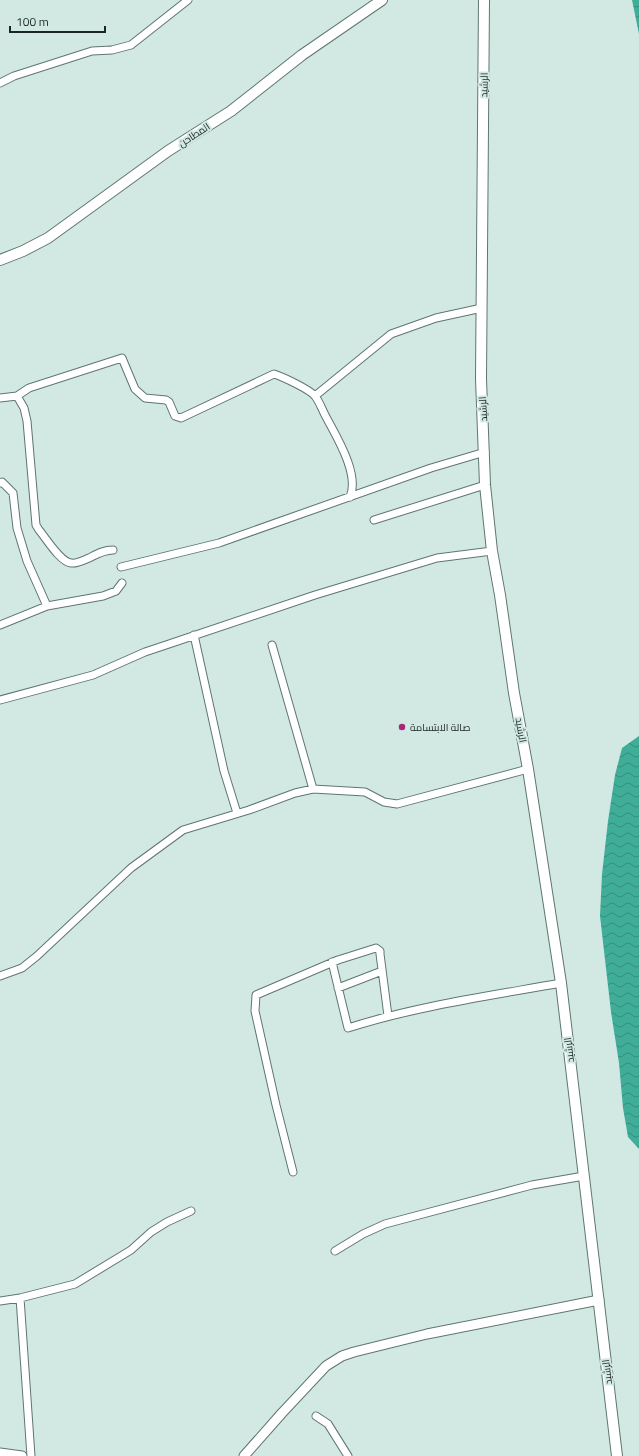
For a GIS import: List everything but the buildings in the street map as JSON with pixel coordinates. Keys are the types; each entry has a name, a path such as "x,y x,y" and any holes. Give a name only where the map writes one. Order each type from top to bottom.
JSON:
{"main road":[{"name":"المطاحن","path":"0,260 23,251 48,238 168,151 231,111 302,55 382,0"},
{"name":"الرشيد","path":"484,0 481,379 485,452 485,485 492,551 528,770 560,983 617,1456"}],"street":[{"path":"0,83 14,76 92,51 112,50 131,45 188,0"},
{"path":"315,396 391,334 436,318 482,308"},
{"path":"0,398 17,396 29,388 122,358 135,390 145,398 166,400 169,402 177,418 274,374 293,382 315,396 343,449 349,465 353,485 353,490 350,497"},
{"path":"17,396 24,408 27,421 36,525 39,530 59,556 69,563 84,560 106,550 113,550"},
{"path":"121,567 219,543 431,468 485,452"},
{"path":"0,483 2,482 13,493 17,528 27,561 47,606"},
{"path":"374,520 485,485"},
{"path":"0,700 92,675 145,652 314,595 437,558 492,551"},
{"path":"0,625 47,606 103,596 116,591 122,583"},
{"path":"194,635 224,771 237,813"},
{"path":"272,645 313,789"},
{"path":"0,976 22,968 37,956 131,868 183,830 295,793 313,789 365,792 384,802 397,804 528,770"},
{"path":"293,1172 255,1011 256,995 332,962 376,948 380,952 388,1016"},
{"path":"332,962 348,1028 388,1016 560,983"},
{"path":"338,988 382,971"},
{"path":"335,1252 363,1234 386,1224 532,1185 584,1176"},
{"path":"0,1302 75,1284 131,1250 151,1232 167,1222 191,1211"},
{"path":"20,1298 31,1456"},
{"path":"244,1456 313,1379 326,1366 342,1356 427,1334 599,1300"},
{"path":"316,1416 328,1424 348,1456"},
{"path":"0,1453 22,1456"}],"water":[{"path":"632,0 639,0 639,34"},
{"path":"639,736 639,1149 628,1137 623,1108 619,1063 611,1012 600,916 602,874 615,775 622,748"}],"place":[{"name":"صالة الابتسامة","path":"402,727"}]}
